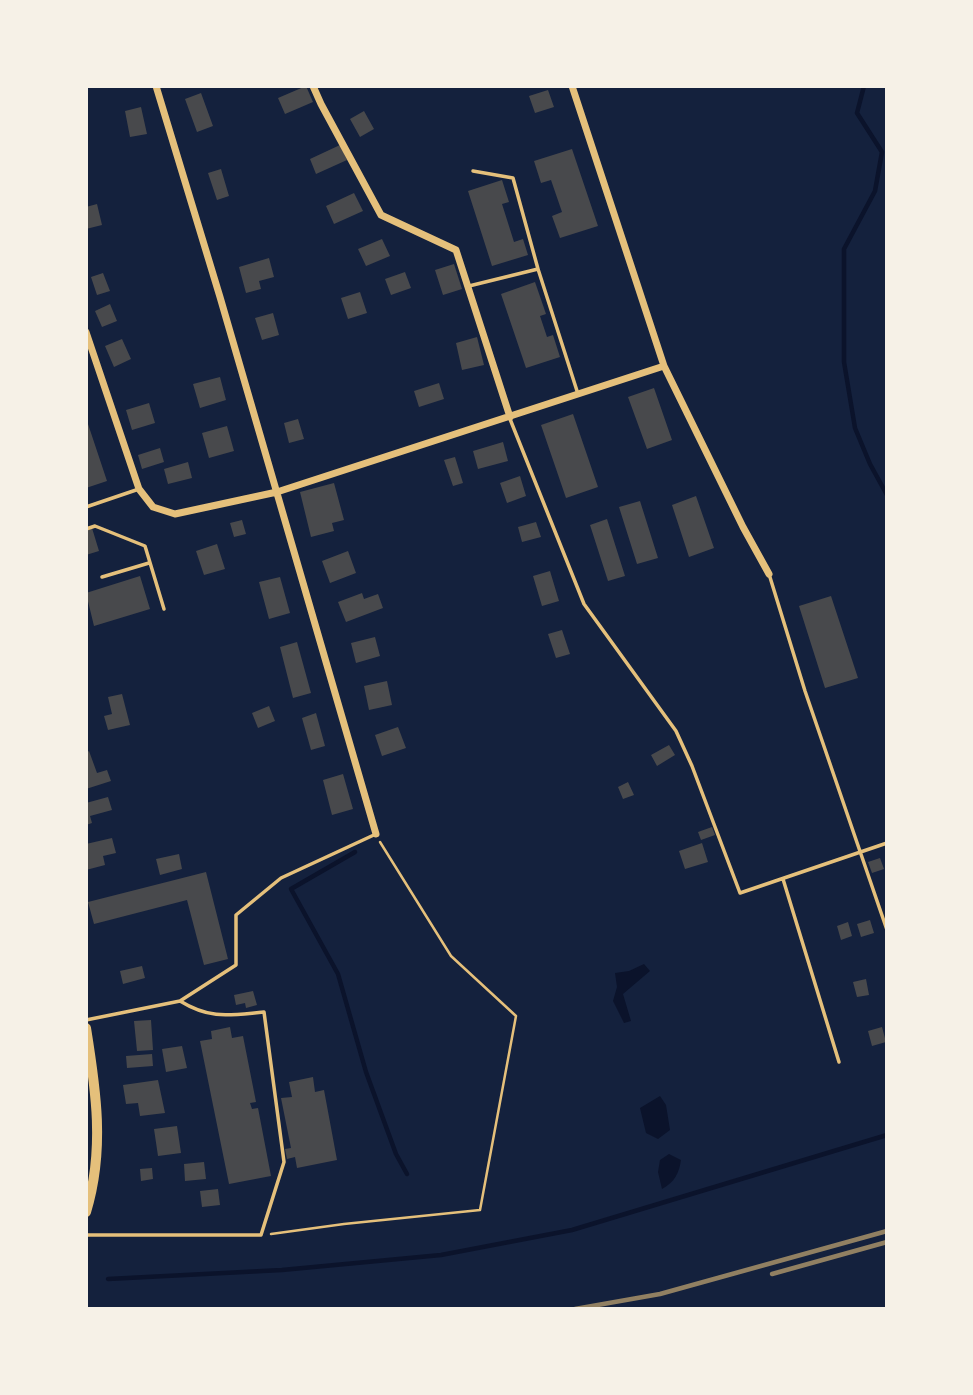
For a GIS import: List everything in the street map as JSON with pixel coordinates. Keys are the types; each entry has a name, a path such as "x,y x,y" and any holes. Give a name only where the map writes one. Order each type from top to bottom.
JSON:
{"main road":[{"path":"86,1028 97,1096 98,1156 86,1212"}],"street":[{"path":"156,86 376,834"},
{"path":"313,86 381,215 456,250 510,416"},
{"path":"572,86 664,366 769,574"},
{"path":"86,332 139,489 153,507 176,514 276,492 664,366"}],"lane":[{"path":"473,171 513,178 538,269 578,394"},
{"path":"467,286 538,269"},
{"path":"510,416 584,604 676,732 692,766 740,893 887,843"},
{"path":"86,507 139,489"},
{"path":"86,528 95,526 145,546 164,609"},
{"path":"102,577 149,563"},
{"path":"769,574 805,691 887,930"},
{"path":"86,1020 180,1001 236,965 236,915 281,878 376,834"},
{"path":"783,879 839,1062"},
{"path":"86,1235 261,1235 285,1162 264,1012 218,1016 180,1001"}],"path":[{"path":"261,1235 480,1210 516,1016 451,956 376,834"}],"water":[{"path":"644,964 650,971 623,994 631,1021 624,1023 613,1001 617,987 615,973 629,971"},
{"path":"660,1096 666,1105 670,1130 658,1139 646,1133 640,1108"},
{"path":"669,1154 681,1160 680,1165 673,1180 662,1189 658,1172 660,1160"}],"building":[{"path":"306,86 313,102 285,114 278,98"},
{"path":"548,90 554,107 535,113 529,96"},
{"path":"201,93 213,126 197,132 185,99"},
{"path":"141,107 147,134 130,137 125,111"},
{"path":"364,111 374,129 360,137 350,119"},
{"path":"340,145 347,160 316,174 310,159"},
{"path":"572,149 598,226 560,238 552,216 562,212 551,180 541,183 534,161"},
{"path":"221,169 229,196 217,200 208,173"},
{"path":"502,180 509,202 502,204 514,242 523,239 528,255 492,266 468,191"},
{"path":"354,193 363,211 334,224 326,206"},
{"path":"97,204 102,225 86,229 86,207"},
{"path":"382,239 390,256 366,266 358,249"},
{"path":"269,258 274,277 259,281 261,289 246,293 239,267"},
{"path":"454,264 462,289 443,295 435,270"},
{"path":"405,272 411,288 391,295 385,279"},
{"path":"103,273 110,291 97,295 91,277"},
{"path":"535,282 546,314 540,316 547,337 553,335 560,357 526,368 501,294"},
{"path":"360,292 367,313 348,319 341,298"},
{"path":"110,304 117,321 102,327 95,311"},
{"path":"273,313 279,335 262,340 255,318"},
{"path":"477,337 484,365 462,370 456,343"},
{"path":"122,339 131,359 114,367 105,346"},
{"path":"220,377 226,400 200,408 193,384"},
{"path":"439,383 444,399 419,407 414,391"},
{"path":"654,388 672,440 647,449 628,397"},
{"path":"149,403 155,423 132,430 126,410"},
{"path":"573,414 598,487 566,498 541,425"},
{"path":"86,418 107,481 86,488"},
{"path":"298,419 304,439 289,443 284,423"},
{"path":"227,426 234,451 209,458 202,433"},
{"path":"503,442 508,461 478,469 473,451"},
{"path":"160,448 164,462 142,469 138,455"},
{"path":"455,457 463,483 453,486 444,460"},
{"path":"188,462 192,478 168,484 164,469"},
{"path":"520,476 526,496 507,503 500,483"},
{"path":"334,483 344,520 332,523 334,531 311,537 300,492"},
{"path":"696,496 714,548 689,557 672,505"},
{"path":"640,501 658,558 637,564 619,507"},
{"path":"607,519 625,576 608,581 590,525"},
{"path":"242,520 246,534 234,537 230,523"},
{"path":"536,522 541,537 522,542 518,527"},
{"path":"92,528 99,551 86,555 86,530"},
{"path":"217,544 225,569 204,575 196,551"},
{"path":"348,551 356,573 330,583 322,561"},
{"path":"550,571 559,601 542,606 533,576"},
{"path":"140,576 150,609 94,626 86,593"},
{"path":"280,577 290,613 269,619 259,582"},
{"path":"362,593 364,599 378,594 383,608 346,622 338,602"},
{"path":"831,596 858,678 825,688 799,606"},
{"path":"562,630 570,654 556,658 548,634"},
{"path":"375,637 380,656 356,663 351,643"},
{"path":"297,642 311,693 293,698 280,647"},
{"path":"387,681 392,705 369,710 364,686"},
{"path":"122,694 130,725 108,730 104,716 112,714 108,697"},
{"path":"269,706 275,721 258,728 252,713"},
{"path":"316,713 325,746 311,750 302,718"},
{"path":"398,727 406,748 382,756 375,735"},
{"path":"669,745 675,755 657,766 651,755"},
{"path":"89,751 97,773 107,770 111,781 86,789 86,753"},
{"path":"343,774 353,809 332,815 323,780"},
{"path":"628,782 634,795 623,799 618,787"},
{"path":"108,797 112,810 90,816 92,823 86,825 86,803"},
{"path":"712,827 715,835 701,840 698,832"},
{"path":"112,838 116,853 103,856 105,865 86,870 86,844"},
{"path":"702,843 708,862 685,869 679,851"},
{"path":"179,854 182,869 160,875 156,859"},
{"path":"880,858 884,869 872,873 868,862"},
{"path":"206,872 228,959 204,965 187,900 94,924 88,902"},
{"path":"870,920 874,933 861,937 857,924"},
{"path":"848,922 852,936 841,940 837,926"},
{"path":"142,966 145,978 123,984 120,971"},
{"path":"866,979 869,995 857,997 853,982"},
{"path":"253,991 257,1005 246,1008 245,1003 236,1005 234,995"},
{"path":"151,1020 153,1050 137,1051 134,1021"},
{"path":"230,1027 232,1038 243,1036 256,1102 250,1103 252,1109 258,1108 271,1176 229,1184 200,1041 212,1039 211,1031"},
{"path":"882,1027 886,1042 872,1046 868,1031"},
{"path":"182,1046 187,1068 166,1072 162,1049"},
{"path":"152,1054 153,1066 127,1068 126,1056"},
{"path":"313,1077 315,1092 324,1090 337,1160 297,1168 295,1157 287,1159 285,1149 291,1148 281,1098 292,1097 289,1082"},
{"path":"158,1080 165,1113 140,1116 138,1103 126,1104 123,1085"},
{"path":"177,1126 181,1153 158,1156 154,1129"},
{"path":"204,1162 206,1179 185,1181 184,1164"},
{"path":"152,1168 153,1179 141,1181 140,1169"},
{"path":"218,1189 220,1205 202,1207 200,1191"}],"waterway":[{"path":"864,86 857,113 882,152 875,191 844,249 844,362 855,428 887,495"},
{"path":"355,852 291,889 338,974 366,1072 396,1154 407,1174"},
{"path":"108,1279 282,1270 441,1255 572,1230 887,1135"}],"railway":[{"path":"575,1309 660,1294 887,1231"},
{"path":"772,1274 887,1242"}]}
